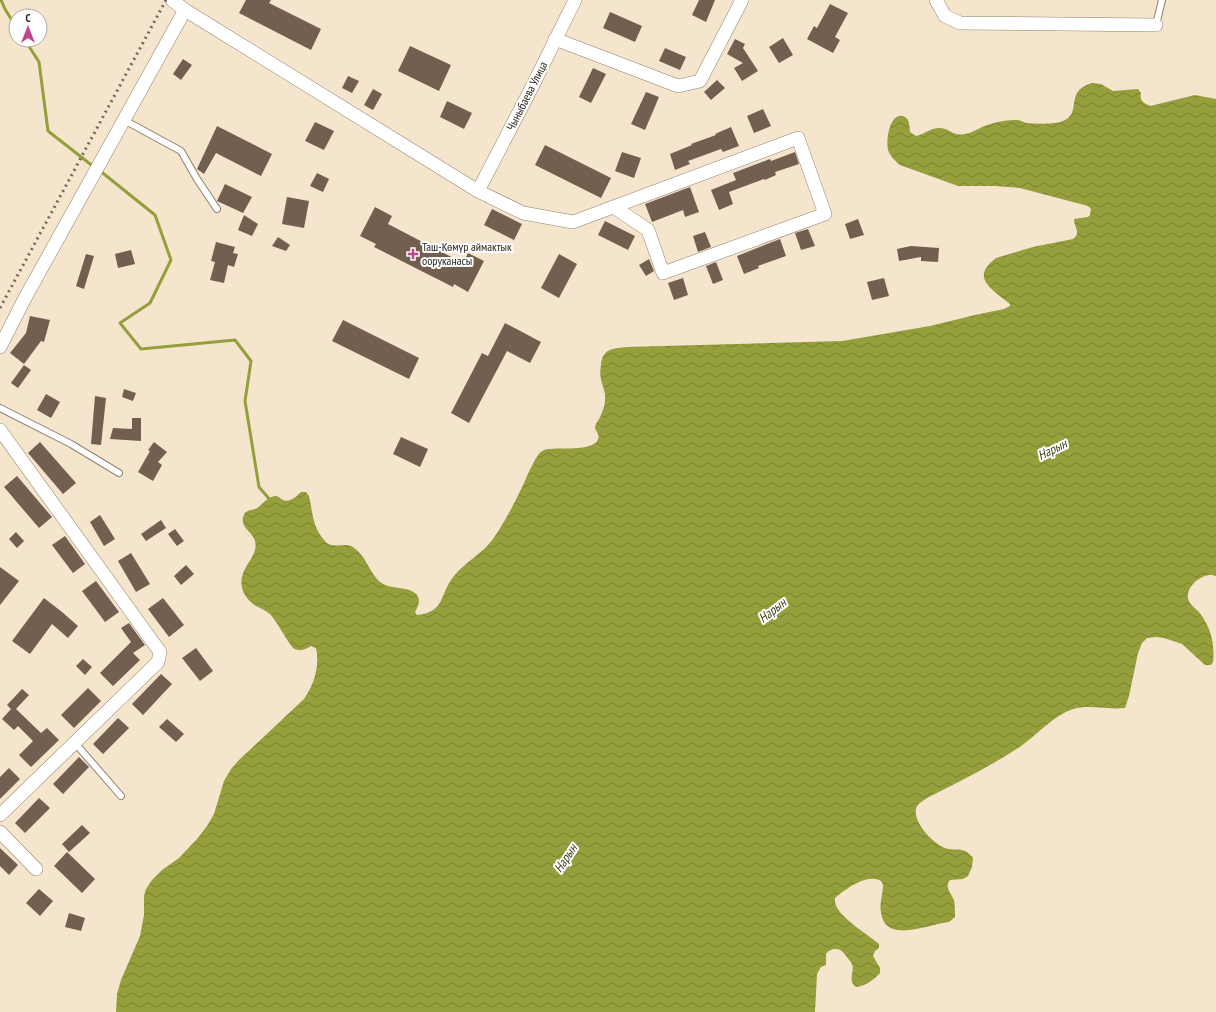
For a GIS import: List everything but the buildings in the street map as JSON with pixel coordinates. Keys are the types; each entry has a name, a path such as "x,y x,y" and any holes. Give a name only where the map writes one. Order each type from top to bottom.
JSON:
{"street":[{"path":"172,0 185,10 478,191 523,213 573,222 798,138 825,214 663,273 648,230 614,207"},
{"name":"Чыныбаева Улица","path":"478,191 575,0"},
{"path":"555,39 678,86 700,81 742,0"},
{"path":"936,0 945,16 960,23 1156,25"},
{"path":"0,347 25,298 185,10"},
{"path":"0,430 160,652 158,662 0,816"},
{"path":"0,832 36,869"}],"lane":[{"path":"1156,25 1162,0"},
{"path":"124,120 181,151 217,209"},
{"path":"0,408 71,444 119,473"},
{"path":"75,743 122,796"}],"water":[{"name":"Нарын","path":"1092,83 1101,84 1113,91 1138,89 1141,93 1141,100 1150,106 1195,95 1216,99 1216,576 1212,575 1202,577 1197,580 1190,588 1188,593 1188,598 1191,604 1199,612 1207,624 1213,642 1213,662 1211,665 1205,665 1182,644 1164,638 1147,638 1142,643 1138,653 1125,708 1086,707 1073,709 1066,712 1010,753 975,774 927,798 919,804 916,809 918,820 925,832 935,842 945,848 963,850 973,858 972,867 968,876 963,879 950,880 948,883 948,888 954,900 955,917 949,922 909,930 890,928 884,922 881,912 883,885 881,881 875,879 863,880 845,890 835,898 836,904 839,911 845,917 879,944 879,948 875,951 873,956 880,968 880,973 869,982 856,987 852,982 852,964 841,950 830,950 826,954 826,965 821,967 817,974 815,1012 116,1012 117,994 121,980 140,936 144,915 144,896 146,889 152,880 162,870 179,858 197,839 214,814 224,781 231,769 304,699 311,688 317,668 316,648 311,646 300,650 293,648 271,615 249,601 242,589 242,576 254,553 256,545 254,538 245,527 243,521 245,512 257,508 267,499 275,496 288,501 293,499 301,492 306,492 309,496 315,525 321,536 330,545 351,546 360,553 380,582 389,586 414,592 419,599 415,612 417,615 433,610 441,601 449,583 454,576 463,566 489,544 502,526 539,454 544,450 550,449 582,448 590,446 598,439 599,436 595,426 605,404 605,392 600,372 602,360 609,350 627,347 842,341 930,326 1004,309 1010,306 1010,304 991,289 986,283 984,272 988,265 996,258 1033,247 1073,239 1077,235 1074,219 1088,217 1091,209 1088,206 1020,188 958,186 900,165 888,150 888,134 890,128 894,119 898,116 907,118 910,132 916,136 939,128 943,128 961,135 990,124 1007,121 1018,120 1033,124 1057,123 1067,119 1071,114 1075,97 1078,92 1083,87"}],"waterway":[{"path":"1,0 8,14"},
{"path":"30,48 39,62 48,131 94,167"},
{"path":"99,170 155,215 171,260 150,303 120,323 141,349 235,340 251,361 245,401 259,487 271,501"}],"railway":[{"path":"0,308 166,0"}],"place":[{"name":"Таш-Көмүр аймактык ооруканасы","path":"413,254"}]}
